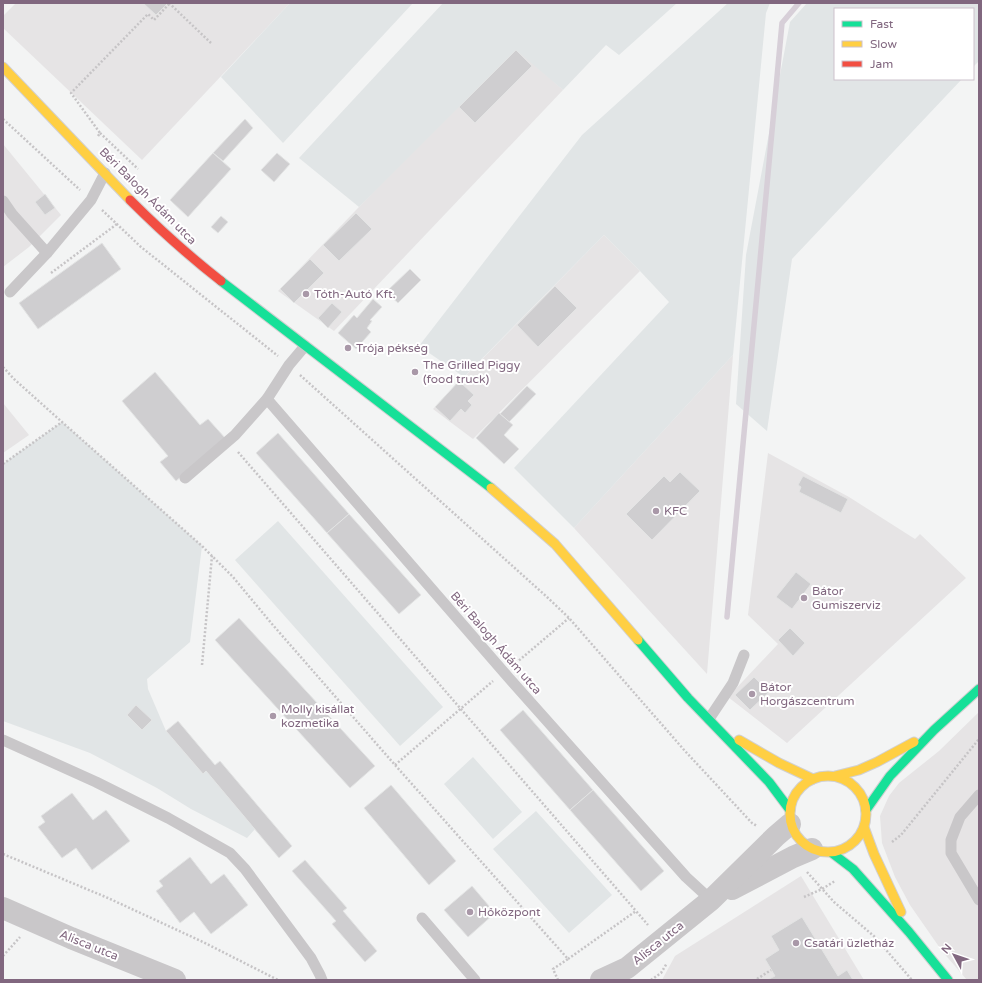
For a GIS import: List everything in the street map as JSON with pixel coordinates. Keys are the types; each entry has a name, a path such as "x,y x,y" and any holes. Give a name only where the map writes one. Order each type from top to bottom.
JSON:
{"street":[{"name":"Béri Balogh Ádám utca","path":"3,67 151,221 188,256 495,491 555,544 688,698 769,782 785,824"},
{"path":"866,810 890,776 934,730 979,689"},
{"name":"Béri Balogh Ádám utca","path":"709,719 746,745 812,779"},
{"path":"934,730 877,762 859,770 835,776 812,779 804,784 792,801 785,824 812,853 853,869 909,932 948,980"},
{"path":"812,853 848,847 855,842 864,827 866,810 863,798 856,788 850,783 835,776"},
{"name":"Alisca utca","path":"601,980 630,974 661,941 711,900 785,824"},
{"path":"864,827 874,854 909,932"},
{"name":"Alisca utca","path":"711,900 812,853"},
{"name":"Alisca utca","path":"3,908 71,938 175,980"}],"lane":[{"path":"10,292 47,253 91,200 105,173"},
{"path":"3,201 12,214 47,253"},
{"path":"186,478 228,441 267,399 289,365 305,346"},
{"name":"Béri Balogh Ádám utca","path":"267,399 504,672 686,877 711,900"},
{"path":"709,719 733,683 744,655"},
{"path":"3,740 96,782 168,818 230,853 245,868 311,958 322,980"},
{"path":"978,895 951,853 951,840 960,817 979,795"},
{"path":"422,918 475,980"}],"path":[{"path":"138,169 100,133 71,93 148,14 154,20 169,4 211,43"},
{"path":"3,119 141,247 289,365 548,597 569,618 685,752 752,823 785,824"},
{"path":"83,150 100,133"},
{"path":"47,276 117,224"},
{"path":"3,367 14,379 212,556 232,577 395,765 568,959"},
{"path":"3,464 62,422"},
{"path":"228,441 636,911 672,955 661,973 651,980"},
{"path":"202,665 212,556"},
{"path":"395,765 569,618"},
{"path":"874,854 901,835 979,739"},
{"path":"812,853 804,868 834,902 875,937 912,980"},
{"path":"3,854 108,898 203,942 278,980"},
{"path":"804,897 822,889 853,869"},
{"path":"558,980 553,969 636,911"},
{"path":"3,956 23,933"},
{"path":"757,979 771,970"}],"shaded area":[{"path":"16,3 290,3 142,160 3,28 3,16"},
{"path":"290,3 413,3 283,143 221,77"},
{"path":"443,3 677,3 619,55 606,45 563,90 516,50 359,207 299,158"},
{"path":"728,3 770,3 766,13 733,355 574,528 514,468 669,302 604,235 464,377 419,346 582,135"},
{"path":"807,3 979,3 979,61 974,66 974,8 834,8 834,80 961,80 792,259 767,431 736,404 746,255 790,22"},
{"path":"514,46 563,90 334,331 278,291"},
{"path":"3,144 61,215 29,247 3,267"},
{"path":"604,235 640,271 473,439 433,409"},
{"path":"733,355 707,674 574,528"},
{"path":"3,403 29,435 3,453"},
{"path":"62,422 202,546 190,642 147,679 148,689 166,731 203,774 206,771 255,829 247,838 90,753 3,721 3,464"},
{"path":"768,453 849,497 915,539 920,534 966,578 787,743 728,697 778,644 748,615"},
{"path":"278,521 443,707 400,746 235,560"},
{"path":"979,712 979,980 967,980 942,951 910,905 895,877 882,843 880,816 889,796 899,783 939,751"},
{"path":"473,757 522,812 493,839 444,784"},
{"path":"536,811 612,895 569,933 493,849"},
{"path":"801,876 864,980 662,980 675,956"}],"building":[{"path":"143,3 168,3 156,15"},
{"path":"516,50 532,66 475,123 459,107"},
{"path":"245,119 253,128 223,161 213,153"},
{"path":"213,153 231,169 188,217 170,200"},
{"path":"277,153 290,164 274,182 261,170"},
{"path":"45,194 55,208 45,215 35,202"},
{"path":"356,213 372,229 339,261 323,245"},
{"path":"221,216 228,222 218,233 211,227"},
{"path":"102,243 121,269 38,329 19,303"},
{"path":"310,259 324,273 294,303 280,289"},
{"path":"410,269 421,280 398,303 386,292"},
{"path":"555,286 577,308 538,347 517,325"},
{"path":"373,299 382,307 370,320 372,321 367,328 371,332 356,349 338,333 354,315 357,318"},
{"path":"332,303 342,312 328,328 318,318"},
{"path":"155,372 200,425 208,419 226,439 176,481 160,462 168,456 122,401"},
{"path":"459,381 474,395 468,401 472,405 465,413 461,409 450,421 435,407"},
{"path":"527,386 536,394 509,422 500,414"},
{"path":"499,413 513,425 504,435 519,449 504,464 476,438"},
{"path":"278,433 349,514 327,533 256,453"},
{"path":"680,472 700,491 652,540 626,514 664,476 670,482"},
{"path":"803,476 848,499 841,513 799,492 801,487 798,485"},
{"path":"349,514 421,595 399,614 327,533"},
{"path":"796,572 811,584 792,609 776,597"},
{"path":"239,618 375,766 350,788 215,640"},
{"path":"790,628 805,643 793,656 778,640"},
{"name":"Bátor Horgászcentrum","path":"754,677 769,692 750,710 735,695"},
{"path":"136,705 152,720 142,730 127,715"},
{"path":"523,710 593,790 570,810 500,730"},
{"path":"178,721 215,765 220,761 292,846 279,858 206,771 203,774 166,731"},
{"path":"391,785 456,861 429,885 364,808"},
{"path":"593,790 664,871 641,891 570,810"},
{"path":"72,793 93,820 106,810 130,841 92,870 76,848 62,858 38,827 45,822 41,816"},
{"path":"190,857 211,884 224,874 248,905 211,934 194,912 180,923 156,891 163,886 159,881"},
{"path":"305,860 347,908 343,911 377,951 365,962 332,924 336,921 292,871"},
{"name":"Hőközpont","path":"472,886 495,913 468,937 444,910"},
{"name":"Csatári üzletház","path":"802,917 838,976 847,970 853,980 767,980 775,976 765,959 779,950 771,936"}],"waterway":[{"path":"727,617 782,23 799,3"}],"traffic: fast":[{"path":"221,281 491,488"},
{"path":"638,640 688,698 769,782 790,810"},
{"path":"866,810 890,776 934,730 979,689"},
{"path":"832,853 853,869 909,932 948,980"}],"traffic: slow":[{"path":"3,67 130,200"},
{"path":"491,488 555,544 638,640"},
{"path":"739,740 779,763 813,779"},
{"path":"835,776 859,770 914,742"},
{"path":"821,776 835,776 849,782 860,793 866,807 866,814 866,821 863,829 855,841 849,846 835,852 821,852 807,846 796,835 790,821 790,807 796,793 807,782 821,776"},
{"path":"864,827 874,854 901,912"}],"traffic: jam":[{"path":"130,200 174,242 221,281"}],"place":[{"name":"Tóth-Autó Kft.","path":"306,294"},
{"name":"Trója pékség","path":"348,348"},
{"name":"The Grilled Piggy (food truck)","path":"415,372"},
{"name":"KFC","path":"656,511"},
{"name":"Bátor Gumiszerviz","path":"804,598"},
{"name":"Bátor Horgászcentrum","path":"752,694"},
{"name":"Molly kisállat kozmetika","path":"273,716"},
{"name":"Hőközpont","path":"470,912"},
{"name":"Csatári üzletház","path":"796,943"}]}
